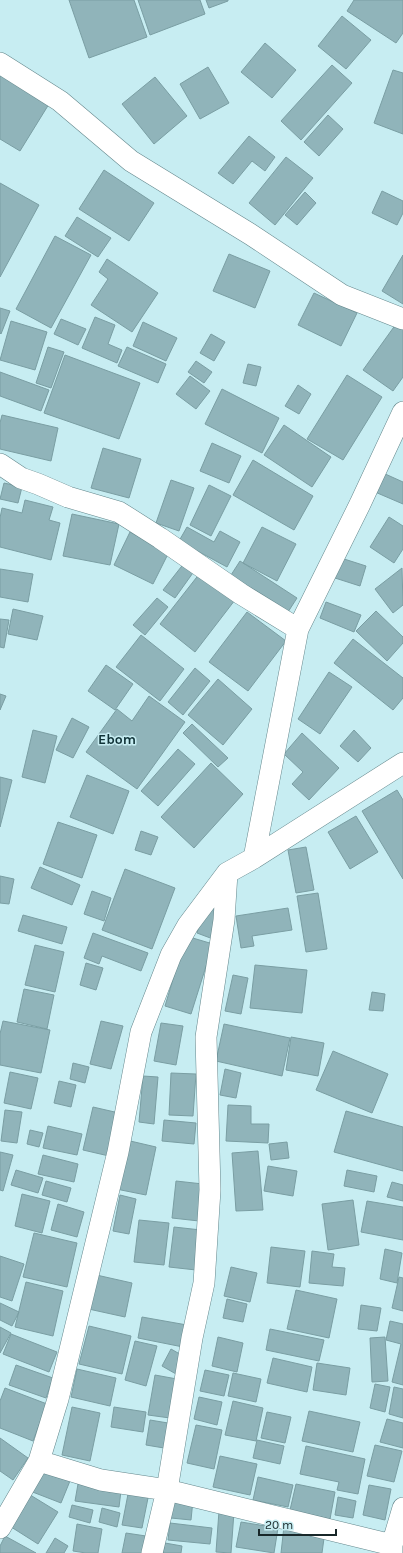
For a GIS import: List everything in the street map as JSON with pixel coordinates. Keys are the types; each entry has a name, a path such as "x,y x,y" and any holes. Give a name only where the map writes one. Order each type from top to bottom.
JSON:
{"street":[{"path":"0,63 60,101 130,161 250,234 342,295 403,320"},
{"path":"254,858 298,629 403,412"},
{"path":"0,464 22,478 68,497 119,512 160,538 241,594 298,629"},
{"path":"0,1528 39,1461 58,1399 118,1152 141,1032 171,955 188,925 227,874 403,763"},
{"path":"152,1553 167,1490 192,1338 204,1283 210,1190 206,1036 224,920 227,874"},
{"path":"39,1461 101,1480 167,1490 392,1549 403,1508"}],"building":[{"path":"69,0 134,0 147,37 89,58"},
{"path":"138,0 200,0 205,14 150,35"},
{"path":"206,0 228,0 228,1 209,8"},
{"path":"354,0 403,0 403,33 396,43 347,11"},
{"path":"342,16 371,40 346,69 318,46"},
{"path":"265,43 296,70 272,98 241,72"},
{"path":"332,65 352,83 301,140 281,121"},
{"path":"208,67 229,103 200,119 180,84"},
{"path":"393,70 403,73 403,134 374,123"},
{"path":"0,74 49,104 20,151 0,139"},
{"path":"155,77 187,116 154,144 122,104"},
{"path":"328,115 343,129 319,156 304,142"},
{"path":"249,136 275,157 265,171 252,161 233,184 218,173"},
{"path":"286,157 313,178 275,225 249,203"},
{"path":"104,170 154,203 129,241 79,209"},
{"path":"0,183 39,205 0,277"},
{"path":"382,191 403,201 403,213 397,225 372,213"},
{"path":"305,192 316,203 297,225 285,215"},
{"path":"77,217 111,238 98,257 65,236"},
{"path":"55,236 91,255 51,328 16,309"},
{"path":"229,254 270,271 255,308 213,291"},
{"path":"403,255 403,304 382,291"},
{"path":"107,259 158,293 132,332 91,305 108,279 99,272"},
{"path":"314,293 357,313 341,346 298,325"},
{"path":"0,308 10,311 1,334 0,333"},
{"path":"95,317 115,325 108,344 122,350 117,363 82,348"},
{"path":"61,319 86,329 78,345 54,334"},
{"path":"11,321 47,332 35,370 0,360"},
{"path":"143,322 177,338 166,361 133,346"},
{"path":"396,324 403,329 403,377 393,391 363,370"},
{"path":"211,334 225,342 214,361 200,353"},
{"path":"48,347 64,352 51,388 36,383"},
{"path":"127,347 166,364 158,383 118,366"},
{"path":"65,355 140,383 119,439 44,413"},
{"path":"196,361 212,372 204,383 188,372"},
{"path":"248,364 261,367 256,386 243,383"},
{"path":"0,372 49,390 41,411 0,396"},
{"path":"347,375 382,397 343,460 307,439"},
{"path":"190,376 210,391 196,409 176,394"},
{"path":"298,385 311,394 299,414 285,406"},
{"path":"222,389 279,418 262,453 205,424"},
{"path":"2,415 58,428 51,461 0,449 0,423"},
{"path":"284,425 331,457 312,487 264,455"},
{"path":"212,443 241,456 229,483 200,471"},
{"path":"103,448 141,459 129,498 91,488"},
{"path":"253,460 313,496 294,530 233,495"},
{"path":"383,473 403,482 403,504 375,492"},
{"path":"171,480 194,488 179,531 156,523"},
{"path":"4,483 22,487 18,503 0,499"},
{"path":"209,485 231,496 211,536 190,525"},
{"path":"25,500 53,507 49,520 60,523 51,560 0,547 0,518 2,508 22,513"},
{"path":"72,514 119,524 110,565 63,556"},
{"path":"389,517 403,526 403,549 394,563 370,547"},
{"path":"187,527 214,542 220,531 240,542 227,567 179,541"},
{"path":"262,527 296,544 277,581 243,563"},
{"path":"130,532 169,552 153,584 114,565"},
{"path":"341,558 366,566 360,586 335,578"},
{"path":"240,561 297,598 288,612 231,575"},
{"path":"185,562 195,570 175,598 163,590"},
{"path":"402,568 403,605 393,613 375,589"},
{"path":"0,569 33,574 28,602 0,597"},
{"path":"200,573 235,600 195,652 160,624"},
{"path":"157,598 168,607 145,635 133,625"},
{"path":"326,602 361,615 354,632 320,618"},
{"path":"13,609 43,616 37,640 8,634"},
{"path":"376,611 403,637 403,643 387,661 356,631"},
{"path":"247,612 286,641 248,691 209,662"},
{"path":"0,619 9,620 4,648 0,647"},
{"path":"141,635 184,669 160,701 116,667"},
{"path":"353,639 403,678 403,698 393,710 334,663"},
{"path":"106,665 133,684 115,710 88,691"},
{"path":"195,668 210,681 183,715 168,702"},
{"path":"329,672 352,687 320,734 298,719"},
{"path":"218,679 252,709 223,745 188,715"},
{"path":"0,694 6,696 0,710"},
{"path":"149,696 185,722 137,789 86,752 117,709 132,721"},
{"path":"72,718 89,727 73,758 56,750"},
{"path":"192,724 228,758 218,767 183,733"},
{"path":"33,730 57,736 45,783 22,777"},
{"path":"354,730 371,748 358,762 340,746"},
{"path":"302,733 339,768 309,800 292,784 303,772 284,754"},
{"path":"178,749 195,764 158,806 141,791"},
{"path":"211,763 243,794 194,848 161,817"},
{"path":"87,775 129,791 113,834 70,817"},
{"path":"0,777 12,780 0,827"},
{"path":"397,790 403,800 403,879 362,811"},
{"path":"356,816 378,852 350,869 328,832"},
{"path":"58,822 97,835 82,878 43,864"},
{"path":"141,831 158,837 151,855 135,850"},
{"path":"306,847 314,890 296,893 288,850"},
{"path":"40,867 80,885 72,905 31,888"},
{"path":"125,869 175,888 152,949 102,930"},
{"path":"0,876 14,879 9,904 0,903"},
{"path":"92,891 111,898 104,921 84,914"},
{"path":"318,893 327,949 306,952 297,896"},
{"path":"206,905 222,910 213,939 197,933"},
{"path":"288,908 292,930 252,936 254,946 241,948 236,916"},
{"path":"23,915 67,927 62,944 18,931"},
{"path":"93,933 148,953 141,971 102,956 99,964 84,958"},
{"path":"186,936 213,944 191,1014 165,1006"},
{"path":"35,945 64,952 55,992 25,985"},
{"path":"86,963 103,968 96,990 80,985"},
{"path":"255,965 307,970 302,1013 250,1008"},
{"path":"233,975 248,978 241,1014 225,1011"},
{"path":"24,989 54,995 47,1029 17,1022"},
{"path":"372,992 385,994 383,1011 369,1010"},
{"path":"3,1021 50,1030 41,1073 0,1065 0,1034"},
{"path":"101,1021 123,1026 111,1069 90,1064"},
{"path":"161,1023 183,1026 176,1065 154,1061"},
{"path":"224,1024 290,1038 282,1076 216,1061"},
{"path":"291,1037 324,1043 318,1076 286,1070"},
{"path":"333,1051 388,1074 372,1113 316,1090"},
{"path":"73,1063 89,1067 85,1083 70,1079"},
{"path":"225,1069 241,1073 236,1098 220,1095"},
{"path":"10,1072 38,1078 31,1109 4,1103"},
{"path":"171,1073 196,1074 193,1116 169,1115"},
{"path":"143,1076 158,1077 154,1124 139,1122"},
{"path":"59,1081 76,1085 71,1107 54,1103"},
{"path":"228,1105 251,1106 251,1124 269,1124 268,1143 226,1141"},
{"path":"93,1107 119,1113 109,1156 83,1150"},
{"path":"5,1110 22,1112 17,1143 1,1141"},
{"path":"346,1111 403,1127 403,1171 334,1152"},
{"path":"164,1120 196,1123 194,1144 162,1141"},
{"path":"48,1126 82,1134 77,1155 43,1148"},
{"path":"30,1130 43,1133 39,1147 27,1144"},
{"path":"126,1140 156,1147 146,1195 116,1189"},
{"path":"287,1142 289,1158 271,1160 269,1144"},
{"path":"258,1151 263,1210 236,1211 232,1153"},
{"path":"0,1152 13,1155 3,1191 0,1190"},
{"path":"43,1155 78,1164 74,1182 38,1174"},
{"path":"268,1166 297,1171 293,1196 264,1191"},
{"path":"16,1170 43,1178 38,1193 11,1185"},
{"path":"347,1170 377,1176 374,1192 344,1186"},
{"path":"46,1181 71,1188 67,1202 42,1195"},
{"path":"176,1181 203,1184 199,1221 172,1218"},
{"path":"392,1182 403,1185 403,1201 387,1197"},
{"path":"22,1194 50,1201 42,1233 15,1226"},
{"path":"120,1195 136,1199 129,1234 113,1231"},
{"path":"353,1200 359,1245 328,1250 322,1204"},
{"path":"367,1201 403,1207 403,1240 361,1232"},
{"path":"58,1204 84,1212 77,1237 51,1230"},
{"path":"139,1220 169,1223 164,1265 134,1262"},
{"path":"174,1227 201,1230 196,1270 169,1267"},
{"path":"34,1233 77,1243 67,1287 23,1277"},
{"path":"271,1247 305,1251 300,1287 267,1283"},
{"path":"385,1249 402,1253 397,1283 380,1279"},
{"path":"312,1251 334,1254 332,1267 345,1268 343,1286 309,1283"},
{"path":"0,1256 24,1264 12,1301 0,1297"},
{"path":"231,1267 257,1273 250,1302 224,1296"},
{"path":"92,1274 132,1283 125,1317 84,1308"},
{"path":"399,1277 403,1278 403,1311 392,1308"},
{"path":"26,1282 63,1291 53,1336 15,1327"},
{"path":"296,1290 337,1299 329,1338 287,1329"},
{"path":"227,1299 247,1304 243,1322 223,1318"},
{"path":"0,1303 19,1312 12,1326 0,1320"},
{"path":"361,1305 381,1308 377,1331 358,1329"},
{"path":"142,1317 187,1325 183,1347 138,1338"},
{"path":"390,1321 403,1324 403,1385 392,1382 401,1344 386,1340"},
{"path":"89,1326 131,1336 122,1374 79,1364"},
{"path":"0,1327 11,1333 0,1353"},
{"path":"270,1329 324,1340 319,1361 266,1350"},
{"path":"11,1334 57,1352 49,1372 3,1354"},
{"path":"218,1337 243,1343 237,1372 212,1366"},
{"path":"385,1337 388,1381 372,1382 370,1338"},
{"path":"135,1341 157,1346 146,1386 125,1380"},
{"path":"171,1349 185,1357 176,1374 162,1366"},
{"path":"273,1358 312,1367 307,1392 267,1383"},
{"path":"317,1363 350,1368 346,1395 313,1390"},
{"path":"16,1365 53,1378 46,1398 9,1385"},
{"path":"77,1369 116,1378 110,1406 71,1397"},
{"path":"205,1370 229,1375 224,1396 200,1391"},
{"path":"233,1373 261,1379 256,1402 228,1396"},
{"path":"155,1375 177,1379 170,1418 148,1415"},
{"path":"375,1384 390,1387 385,1412 370,1408"},
{"path":"394,1387 403,1389 403,1418 389,1414"},
{"path":"5,1388 47,1404 33,1441 0,1428 0,1401"},
{"path":"199,1397 222,1402 217,1425 194,1419"},
{"path":"233,1401 263,1408 256,1441 225,1435"},
{"path":"72,1407 100,1413 90,1461 62,1455"},
{"path":"114,1407 146,1412 143,1432 111,1427"},
{"path":"309,1411 360,1422 353,1452 302,1441"},
{"path":"267,1412 291,1417 285,1443 261,1438"},
{"path":"387,1419 403,1423 403,1448 380,1442"},
{"path":"150,1420 168,1423 164,1448 146,1445"},
{"path":"196,1425 222,1430 214,1469 187,1463"},
{"path":"0,1438 28,1458 13,1480 0,1471"},
{"path":"257,1440 284,1446 280,1464 253,1458"},
{"path":"375,1445 402,1451 394,1482 367,1476"},
{"path":"306,1446 365,1459 358,1494 337,1490 339,1482 300,1474"},
{"path":"220,1456 257,1464 250,1495 213,1487"},
{"path":"42,1463 72,1476 61,1503 30,1491"},
{"path":"258,1477 293,1485 288,1507 253,1500"},
{"path":"78,1484 121,1491 119,1507 75,1501"},
{"path":"296,1484 335,1492 330,1519 290,1510"},
{"path":"369,1485 391,1489 385,1520 363,1515"},
{"path":"129,1489 149,1493 142,1528 122,1525"},
{"path":"27,1493 58,1512 38,1544 8,1525"},
{"path":"338,1497 356,1501 353,1518 335,1515"},
{"path":"173,1498 193,1500 191,1520 171,1518"},
{"path":"72,1505 93,1510 90,1523 69,1517"},
{"path":"102,1508 120,1513 117,1527 99,1522"},
{"path":"219,1511 234,1512 231,1553 216,1552"},
{"path":"241,1522 278,1528 274,1553 236,1547"},
{"path":"170,1523 212,1528 210,1544 168,1540"},
{"path":"77,1524 102,1529 98,1553 73,1551"},
{"path":"284,1526 325,1531 322,1553 281,1553"},
{"path":"126,1533 146,1536 143,1553 122,1553"},
{"path":"5,1536 36,1553 0,1553 0,1546"},
{"path":"55,1538 68,1546 64,1553 46,1553"},
{"path":"165,1543 182,1546 181,1553 163,1553"}],"district":[{"name":"Ebom","path":"117,739"}]}
